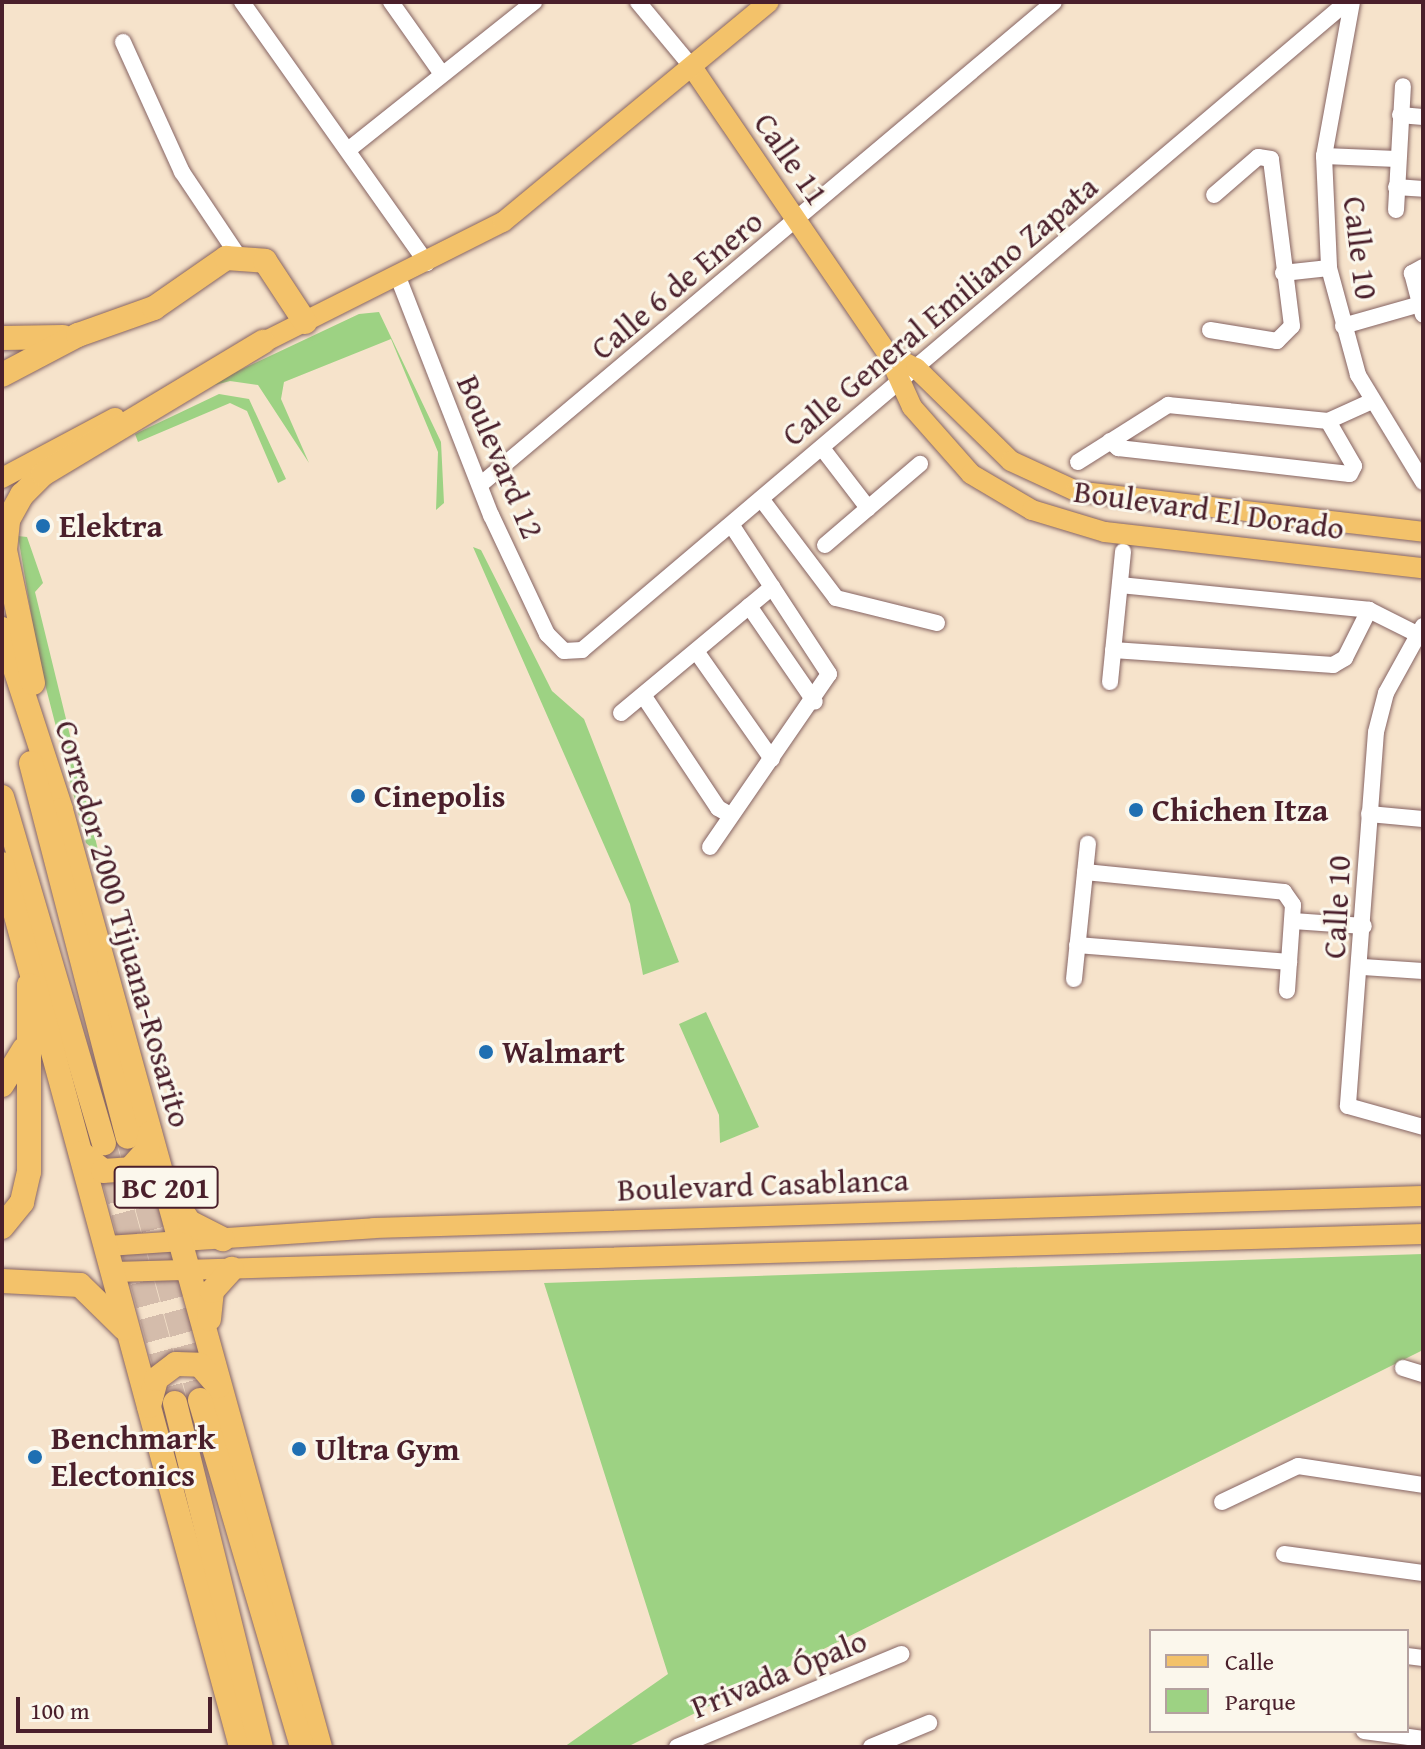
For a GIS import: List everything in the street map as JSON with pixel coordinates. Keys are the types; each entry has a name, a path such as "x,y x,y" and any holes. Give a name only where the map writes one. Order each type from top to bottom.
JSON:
{"highway":[{"path":"2,375 78,335 154,308 211,266 239,257 274,268 305,322"},
{"path":"2,338 78,335"},
{"path":"61,810 9,574 8,520 43,474 263,342"},
{"name":"Corredor 2000 Tijuana-Rosarito","path":"2,629 61,810 139,1135 165,1181 191,1270 209,1341 199,1398 315,1742"},
{"path":"2,645 139,1135 147,1150 130,1169 103,1171 92,1148 2,797"},
{"name":"BC 201","path":"2,864 92,1148 106,1246 128,1333 245,1746"},
{"path":"2,1227 22,1202 29,1172 29,950"},
{"path":"29,1035 14,1076 2,1086 29,1106"},
{"path":"165,1181 189,1222 223,1239"},
{"path":"209,1341 212,1291 232,1269"},
{"path":"2,1281 80,1285 128,1333"},
{"path":"149,1406 156,1379 176,1364 200,1365 199,1398 245,1746"}],"main road":[{"path":"2,478 175,386 427,263 533,201 769,2"},
{"name":"Calle 11","path":"692,67 888,354 897,384"},
{"name":"Calle 11","path":"888,354 916,368"},
{"name":"Boulevard El Dorado","path":"916,368 978,436 1011,461 1076,491 1423,532"},
{"name":"Boulevard El Dorado","path":"897,384 971,474 1068,524 1423,568"},
{"name":"Boulevard Casablanca","path":"106,1246 223,1239 1423,1196"},
{"path":"114,1272 1423,1234"}],"street":[{"path":"242,2 427,263"},
{"path":"391,2 442,74"},
{"path":"348,150 534,2"},
{"name":"Calle 11","path":"638,2 692,67"},
{"name":"Calle 6 de Enero","path":"480,485 1054,2"},
{"name":"Calle 10","path":"1350,2 1324,156 1329,268 1343,326 1370,402 1423,482"},
{"name":"Calle General Emiliano Zapata","path":"564,651 590,645 1350,2"},
{"path":"123,42 182,172 239,257"},
{"path":"1396,210 1403,86"},
{"path":"1400,115 1423,117"},
{"path":"1210,330 1288,337 1268,155 1214,195"},
{"path":"1324,156 1397,159"},
{"path":"1396,187 1423,189"},
{"path":"1343,326 1421,309 1412,273 1423,267"},
{"path":"1283,273 1329,268"},
{"name":"Boulevard 12","path":"398,277 480,485 547,634 564,651"},
{"path":"1078,462 1168,405 1328,421 1370,402"},
{"path":"1110,441 1118,448 1350,474 1354,466 1328,421"},
{"path":"822,448 868,508"},
{"path":"825,545 920,464"},
{"path":"762,500 836,598 937,623"},
{"path":"710,847 730,815 815,702 827,668 732,526"},
{"path":"1110,682 1123,552"},
{"path":"1120,585 1369,610 1421,633"},
{"path":"621,713 772,587"},
{"path":"749,606 815,702"},
{"path":"1113,650 1333,665 1345,658 1369,610"},
{"name":"Calle 10","path":"1421,633 1379,714 1369,814 1363,967 1348,1106 1423,1127"},
{"path":"696,651 772,759"},
{"path":"643,695 718,808 730,815"},
{"path":"1369,814 1423,819"},
{"path":"1074,979 1088,844"},
{"path":"1085,872 1284,892 1293,921 1287,991"},
{"path":"1293,921 1364,926"},
{"path":"1077,945 1289,962"},
{"path":"1363,967 1423,971"},
{"path":"1403,1368 1423,1374"},
{"path":"1222,1502 1298,1466 1423,1485"},
{"path":"1284,1554 1423,1573"},
{"name":"Privada Ópalo","path":"677,1747 902,1654"},
{"path":"871,1747 929,1723"},
{"path":"1379,1733 1423,1739"}],"green space":[{"path":"379,312 441,442 444,503 436,510 438,452 391,339 284,382 281,399 309,463 258,385 230,381 200,389 359,314"},
{"path":"219,394 249,399 286,479 278,483 247,411 230,403 138,442 135,434"},
{"path":"18,536 27,537 43,583 35,592 99,854 86,843 39,661"},
{"path":"473,547 481,550 552,691 584,719 679,962 643,975 630,904"},
{"path":"706,1012 759,1127 720,1143 719,1115 679,1024"},
{"path":"1423,1254 1423,1350 627,1747 564,1747 668,1674 544,1283"}],"tunnel":[{"path":"128,1137 200,1400"},
{"path":"104,1143 175,1403"}],"place":[{"name":"Elektra","path":"43,526"},
{"name":"Cinepolis","path":"358,796"},
{"name":"Chichen Itza","path":"1136,810"},
{"name":"Walmart","path":"486,1052"},
{"name":"Ultra Gym","path":"299,1449"},
{"name":"Benchmark Electonics","path":"35,1457"}]}
